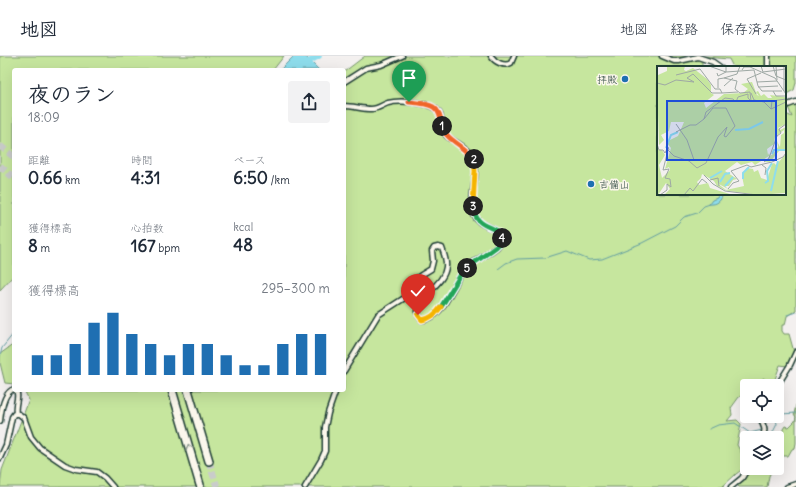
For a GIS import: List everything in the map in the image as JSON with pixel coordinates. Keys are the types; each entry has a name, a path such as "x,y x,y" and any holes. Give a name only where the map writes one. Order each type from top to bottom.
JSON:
{"highway":[{"path":"173,392 200,485"},
{"path":"189,392 209,461"}],"street":[{"path":"346,81 366,68 381,65 402,56"},
{"path":"491,56 496,62 507,65 511,63 514,56"},
{"path":"662,56 674,61 698,57 713,62 719,66"},
{"path":"768,56 768,66"},
{"path":"346,106 372,109 389,102 409,102 428,105 437,110 440,115 441,126 445,133 464,148 474,160 474,215 480,222 500,234 502,239 496,247 466,269 436,314 430,318 422,320 418,315 419,306 440,280 446,268 442,248 434,248 432,251 433,261 431,269 411,283 406,297 378,315 346,368"},
{"path":"786,106 796,102"},
{"path":"782,379 790,367 796,352"},
{"path":"0,421 1,410 4,402 10,391 12,391"},
{"path":"16,392 18,395 15,406 16,414"},
{"path":"305,487 325,451 325,427 335,392"},
{"path":"0,458 6,445 12,417 16,414"},
{"path":"16,414 21,414 36,444 51,456 70,467 97,472 113,487"},
{"path":"731,487 744,475"},
{"path":"787,487 796,484"}],"green space":[{"path":"0,56 284,56 275,68 12,68 12,277 0,290"},
{"path":"365,56 658,56 671,61 684,58 672,58 672,56 796,56 796,83 794,90 788,93 786,98 786,66 768,66 766,61 766,66 732,66 729,59 705,57 702,60 702,66 657,66 657,195 786,195 786,114 792,117 788,107 796,104 796,310 787,316 785,325 782,325 782,331 784,334 789,334 794,352 787,366 780,365 775,379 740,379 740,397 731,408 732,415 727,421 737,420 741,424 737,445 740,450 740,471 722,487 0,487 2,470 29,400 25,392 346,392 346,70"},
{"path":"12,345 12,384 5,383 0,363 0,354"},
{"path":"796,405 796,417 794,414"},
{"path":"796,417 795,448 792,449 788,456 784,456 783,429 785,426 789,427 795,421"},
{"path":"743,475 770,475 767,487 739,487 736,484"}],"water":[{"path":"294,56 305,56 317,68 282,68"},
{"path":"718,195 722,195 719,202 709,204 712,200 717,198"}],"waterway":[{"path":"300,68 319,56"},
{"path":"498,269 506,263 517,259 545,258 567,251 589,260 602,259 642,243 675,226 684,217 697,213 704,206 710,204"},
{"path":"787,315 796,312"},
{"path":"0,356 2,348 12,336"},
{"path":"774,431 777,424 776,419 778,415 796,413"},
{"path":"709,429 718,425 735,423 750,433 762,430"}],"tunnel":[{"path":"0,146 12,155"},
{"path":"0,166 12,176"},
{"path":"209,461 217,487"}],"place":[{"name":"拝殿","path":"625,79"},
{"name":"吉備山","path":"591,184"}],"route":[{"path":"409,102 434,107 439,112 441,126 445,133 460,144 473,157 475,163 473,189 474,215 477,220 489,228 497,231 502,237 500,243 496,247 466,269 436,314 424,320 420,319 418,315"}]}
